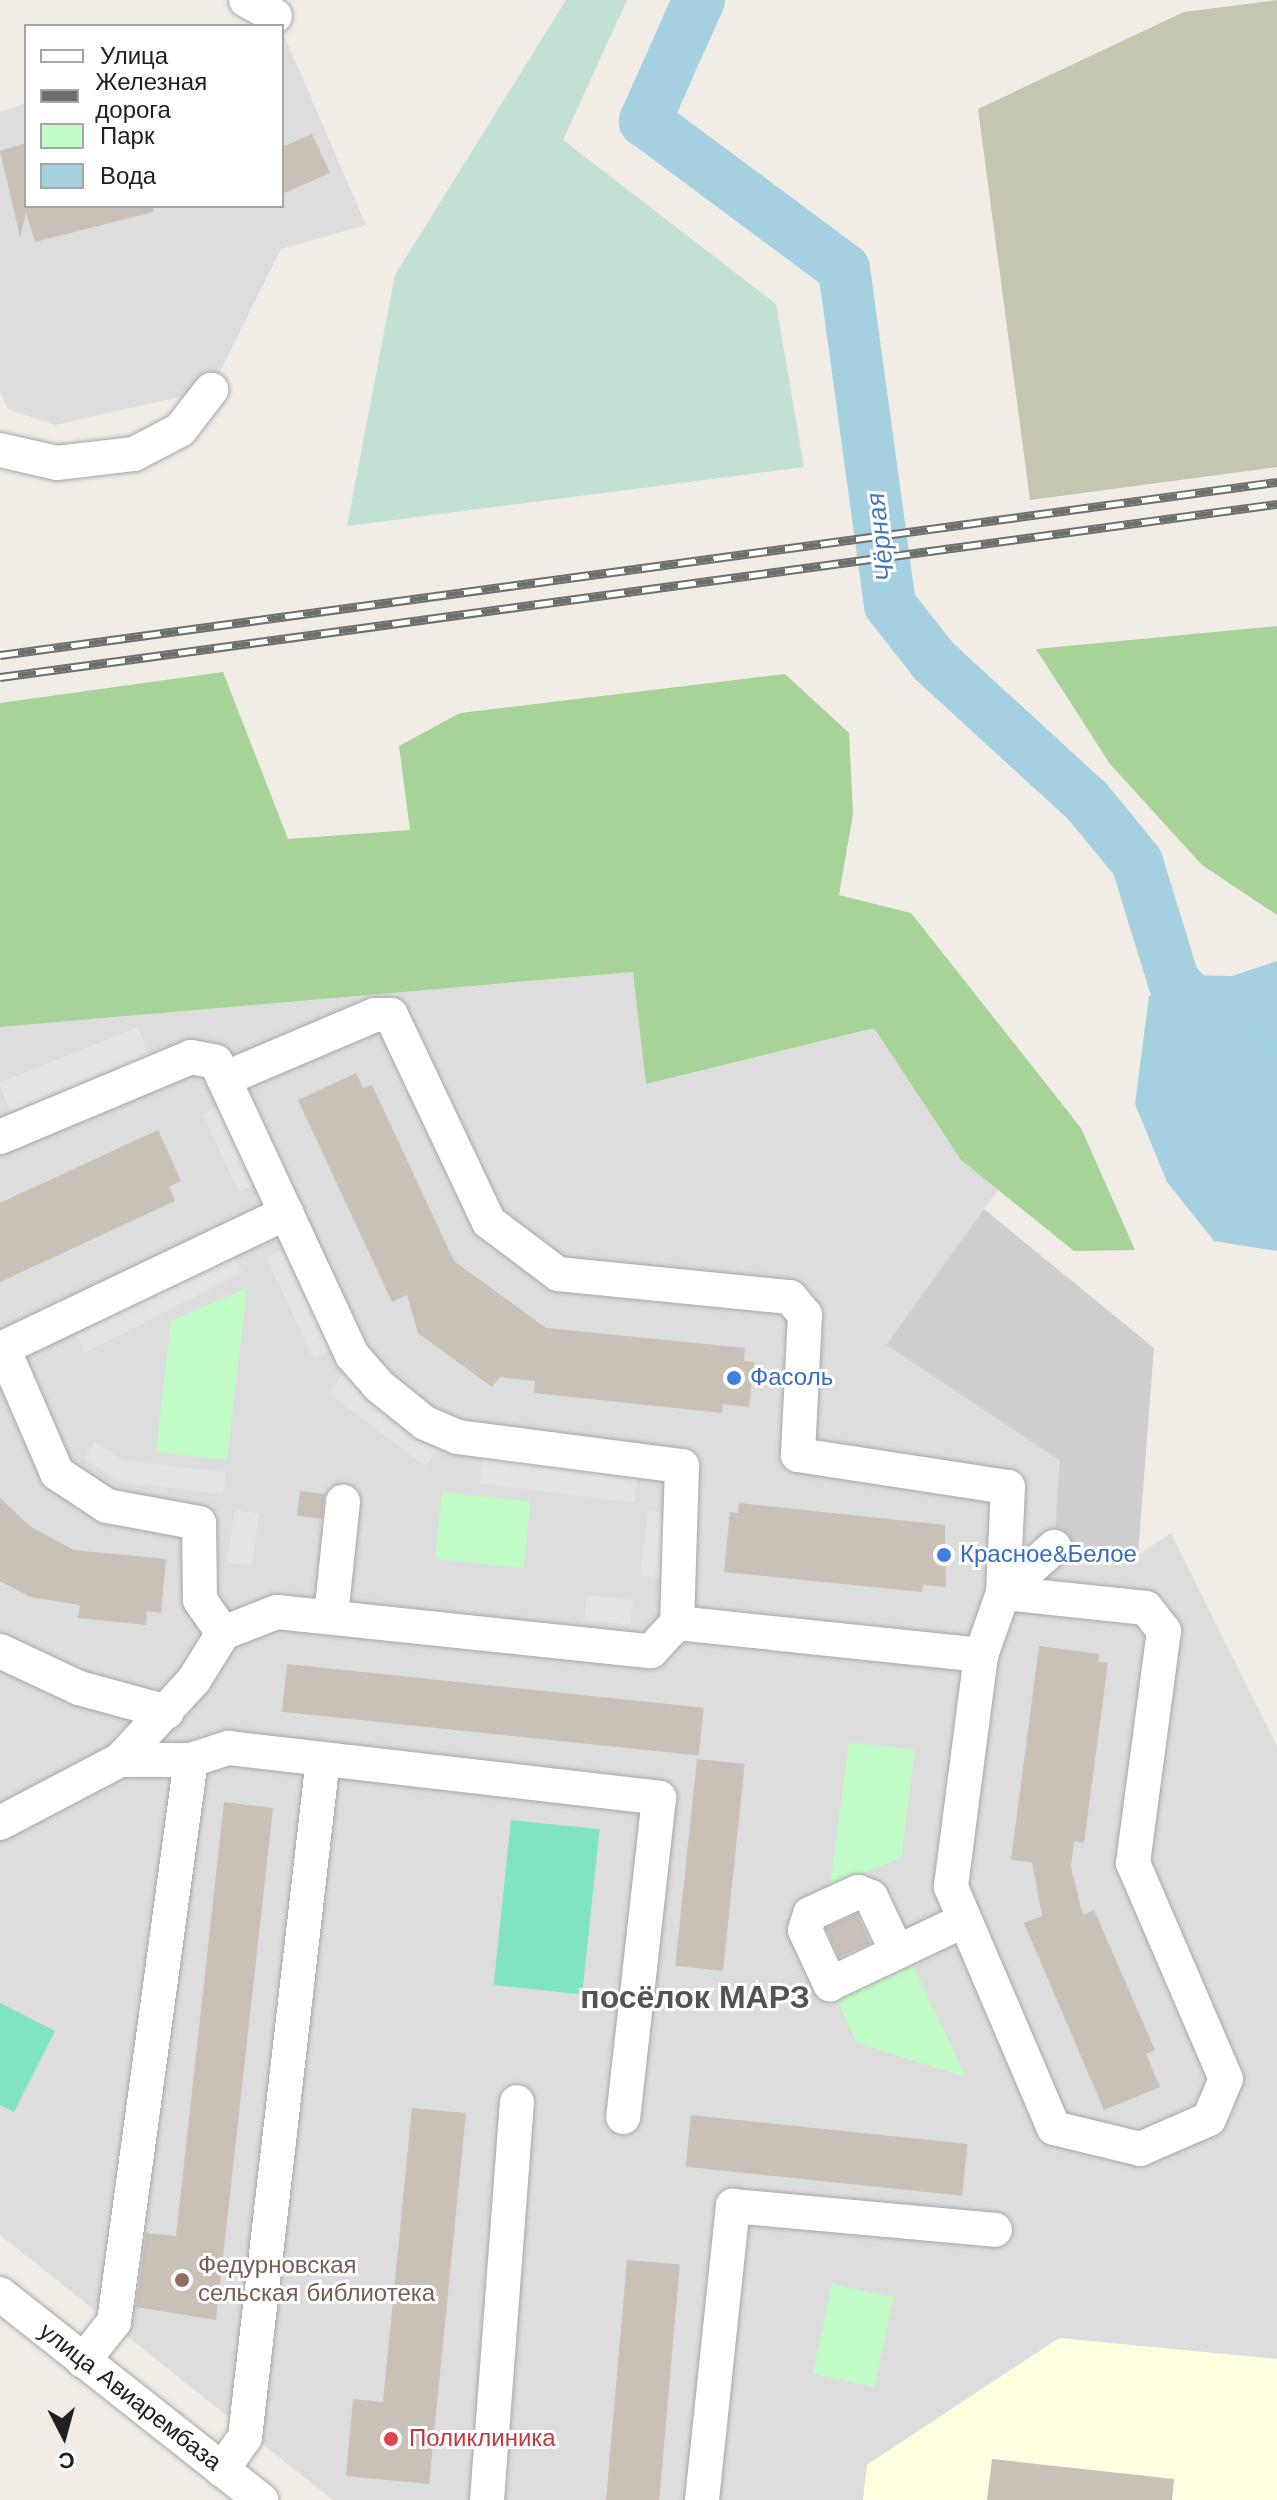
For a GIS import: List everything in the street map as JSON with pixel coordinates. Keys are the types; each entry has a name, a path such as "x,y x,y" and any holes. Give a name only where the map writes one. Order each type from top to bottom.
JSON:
{"street":[{"path":"0,450 57,463 134,454 180,430 211,390"},
{"path":"224,1079 375,1015 391,1015 489,1222 558,1274 802,1304 798,1455 1008,1487 1003,1593 981,1655 951,1887 1054,2128 1140,2149 1209,2119 1226,2079 1133,1863 1164,1631 1146,1608 1003,1593"},
{"path":"0,1137 191,1057 206,1055 224,1079 352,1355 425,1423 458,1437 682,1466 677,1623 651,1651 277,1612 223,1633 167,1712 120,1760 0,1823"},
{"path":"223,1633 200,1600 199,1523 107,1506 57,1473 3,1348 286,1213"},
{"path":"331,1616 343,1502"},
{"path":"1003,1593 1054,1547"},
{"path":"677,1623 981,1655"},
{"path":"0,1651 79,1688 167,1712"},
{"path":"120,1760 191,1760 229,1748 659,1798 623,2117"},
{"path":"222,2470 245,2437 323,1759"},
{"path":"83,2361 114,2322 191,1760"},
{"path":"897,1952 965,1920"},
{"path":"487,2500 517,2102"},
{"path":"702,2500 733,2206 995,2230"},
{"name":"улица Авиарембаза","path":"0,2294 261,2500"}],"shaded area":[{"path":"566,0 627,0 563,140 776,304 804,467 347,526 395,275"},
{"path":"1277,0 1277,467 1030,500 978,109 1184,12"},
{"path":"284,36 366,225 281,249 211,390 55,425 8,409 0,392 0,112 24,104 24,208 284,208"},
{"path":"634,972 646,1084 874,1028 961,1160 998,1190 886,1345 1060,1461 1138,1555 1171,1533 1277,1746 1277,2500 333,2500 0,2235 0,1027"},
{"path":"138,1027 150,1056 11,1112 0,1083"},
{"path":"226,1103 262,1181 239,1192 202,1114"},
{"path":"984,1209 1154,1348 1138,1555 1054,1547 1060,1461 886,1345"},
{"path":"289,1247 336,1349 314,1359 266,1258"},
{"path":"233,1255 242,1273 85,1353 76,1335"},
{"path":"344,1372 441,1445 426,1466 328,1393"},
{"path":"95,1441 122,1460 226,1472 223,1494 120,1482 84,1459"},
{"path":"483,1455 638,1474 634,1503 479,1484"},
{"path":"235,1510 260,1514 251,1566 227,1562"},
{"path":"648,1511 672,1514 664,1578 640,1576"},
{"path":"587,1595 633,1600 630,1625 584,1620"},
{"path":"1059,2338 1277,2359 1277,2500 863,2500 867,2465"}],"green space":[{"path":"1277,626 1277,915 1202,865 1110,764 1036,649"},
{"path":"223,672 288,839 410,830 399,746 460,713 785,674 849,733 853,814 839,895 911,913 1081,1128 1135,1250 1074,1251 961,1160 874,1028 646,1084 633,972 0,1027 0,703"},
{"path":"247,1288 227,1460 156,1452 171,1321"},
{"path":"442,1492 531,1501 524,1568 435,1559"},
{"path":"849,1742 915,1750 901,1858 830,1886"},
{"path":"511,1820 600,1829 582,1994 494,1985"},
{"path":"913,1966 966,2077 857,2043 836,1998"},
{"path":"0,2003 55,2031 14,2112 0,2105"},
{"path":"832,2284 894,2297 874,2387 813,2374"}],"water":[{"path":"1277,961 1277,1251 1214,1241 1167,1182 1135,1104 1149,996 1189,975 1232,976"}],"building":[{"path":"312,134 330,173 284,193 284,146"},
{"path":"24,144 24,208 153,208 153,212 35,242 26,213 20,237 0,151"},
{"path":"356,1073 363,1088 372,1085 454,1261 546,1328 745,1348 744,1361 754,1362 749,1407 723,1404 722,1413 534,1393 535,1381 500,1377 492,1387 418,1333 407,1295 392,1302 298,1100"},
{"path":"158,1130 181,1181 169,1187 175,1201 0,1282 0,1203"},
{"path":"300,1491 325,1494 322,1519 297,1516"},
{"path":"0,1498 31,1527 74,1550 166,1559 161,1613 147,1611 146,1625 78,1618 80,1605 30,1597 0,1581"},
{"path":"739,1503 945,1525 946,1587 923,1585 922,1592 724,1572 730,1512 738,1513"},
{"path":"1039,1646 1099,1654 1098,1662 1108,1663 1084,1843 1074,1841 1071,1867 1083,1915 1094,1910 1155,2050 1146,2054 1160,2087 1104,2110 1024,1923 1042,1916 1032,1862 1011,1860"},
{"path":"287,1664 704,1708 699,1756 282,1712"},
{"path":"697,1759 745,1764 723,1971 675,1966"},
{"path":"224,1802 273,1808 216,2320 136,2307 146,2233 176,2236"},
{"path":"857,1914 870,1943 839,1957 826,1928"},
{"path":"412,2108 466,2113 429,2484 346,2476 353,2399 383,2402"},
{"path":"691,2115 967,2144 962,2196 686,2167"},
{"path":"627,2260 680,2265 659,2500 606,2500"},
{"path":"992,2459 1174,2479 1172,2500 987,2500"}],"waterway":[{"name":"Чёрная","path":"699,0 645,121 844,269 890,605 934,661 1087,801 1137,862 1174,982 1277,1086"}],"railway":[{"path":"0,655 1277,482"},
{"path":"0,677 1277,504"}],"place":[{"name":"Фасоль","path":"734,1378"},
{"name":"Красное&Белое","path":"944,1555"},
{"name":"Федурновская сельская библиотека","path":"182,2280"},
{"name":"Поликлиника","path":"391,2439"}],"district":[{"name":"посёлок МАРЗ","path":"695,1997"}]}
